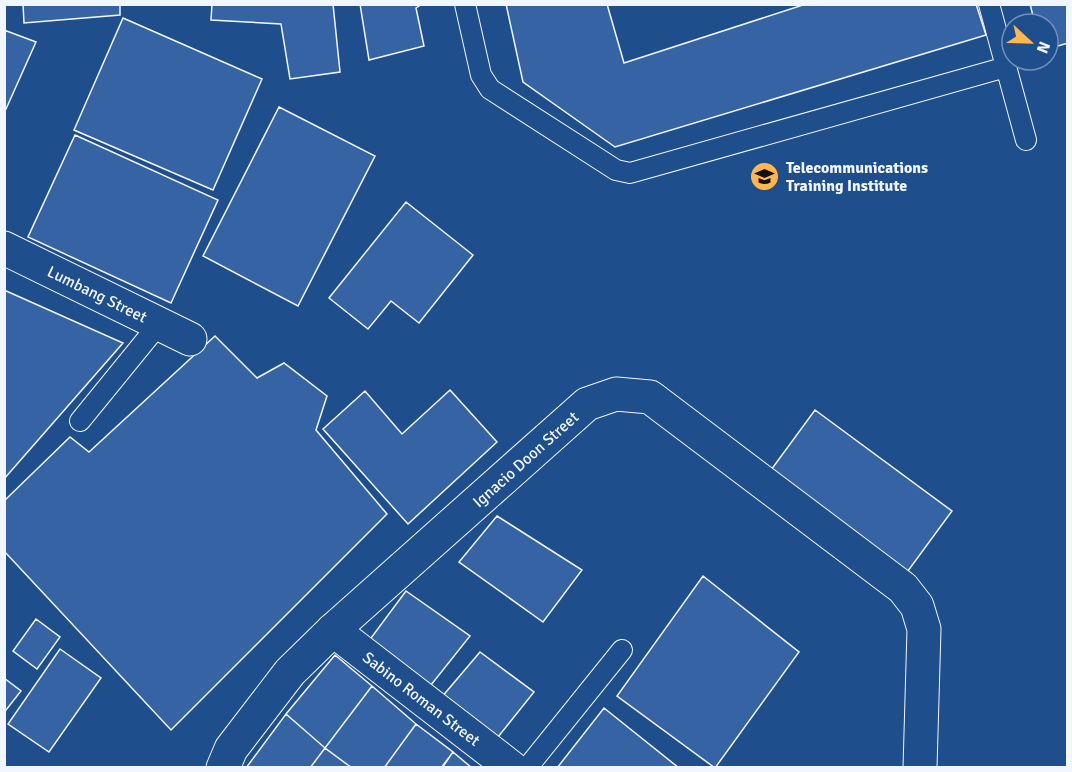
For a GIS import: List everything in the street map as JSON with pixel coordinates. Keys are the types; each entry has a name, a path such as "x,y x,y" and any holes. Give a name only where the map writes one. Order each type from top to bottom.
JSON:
{"street":[{"name":"Lumbang Street","path":"4,248 190,339"},
{"name":"Ignacio Doon Street","path":"223,768 231,749 290,672 333,630 587,404 616,394 650,397 903,588 917,606 924,629 920,768"},
{"name":"Sabino Roman Street","path":"333,630 512,768"}],"lane":[{"path":"465,4 482,75 490,89 616,170 630,173 1000,69"},
{"path":"989,4 1000,45"},
{"path":"1007,72 1026,140"},
{"path":"80,421 159,324"},
{"path":"527,768 622,650"}],"building":[{"path":"23,4 120,4 120,15 24,23"},
{"path":"212,4 333,4 340,72 290,79 281,24 211,20"},
{"path":"360,4 422,4 416,8 424,46 369,60"},
{"path":"506,4 607,4 624,63 806,4 976,4 986,35 615,147 523,82"},
{"path":"1030,4 1068,4 1068,43 1060,45 1060,12 1032,12"},
{"path":"123,18 262,79 213,190 74,130"},
{"path":"4,30 36,42 6,109 4,108"},
{"path":"279,107 375,156 298,306 203,256"},
{"path":"75,135 218,200 171,303 28,237"},
{"path":"406,202 473,255 419,323 391,301 368,329 329,298"},
{"path":"4,290 123,343 4,479"},
{"path":"215,336 257,378 284,363 327,396 316,430 387,514 171,730 4,551 4,501 70,437 89,452"},
{"path":"450,390 497,442 408,524 323,429 365,391 402,434"},
{"path":"815,410 952,511 905,575 768,474"},
{"path":"497,516 582,570 543,622 459,562"},
{"path":"703,576 799,652 715,768 617,696"},
{"path":"406,591 470,636 431,685 368,642"},
{"path":"36,619 60,637 37,669 13,651"},
{"path":"60,649 101,678 49,752 8,724"},
{"path":"480,652 534,692 494,742 441,698"},
{"path":"335,655 372,686 325,748 286,714"},
{"path":"4,678 21,691 6,710 4,709"},
{"path":"372,686 416,724 384,768 352,768 325,748"},
{"path":"604,708 679,768 557,768"},
{"path":"286,714 325,748 310,768 246,768"},
{"path":"416,724 453,752 442,768 384,768"},
{"path":"325,748 352,768 310,768"},
{"path":"453,752 472,768 441,768"}],"place":[{"name":"Telecommunications Training Institute","path":"765,176"}]}
